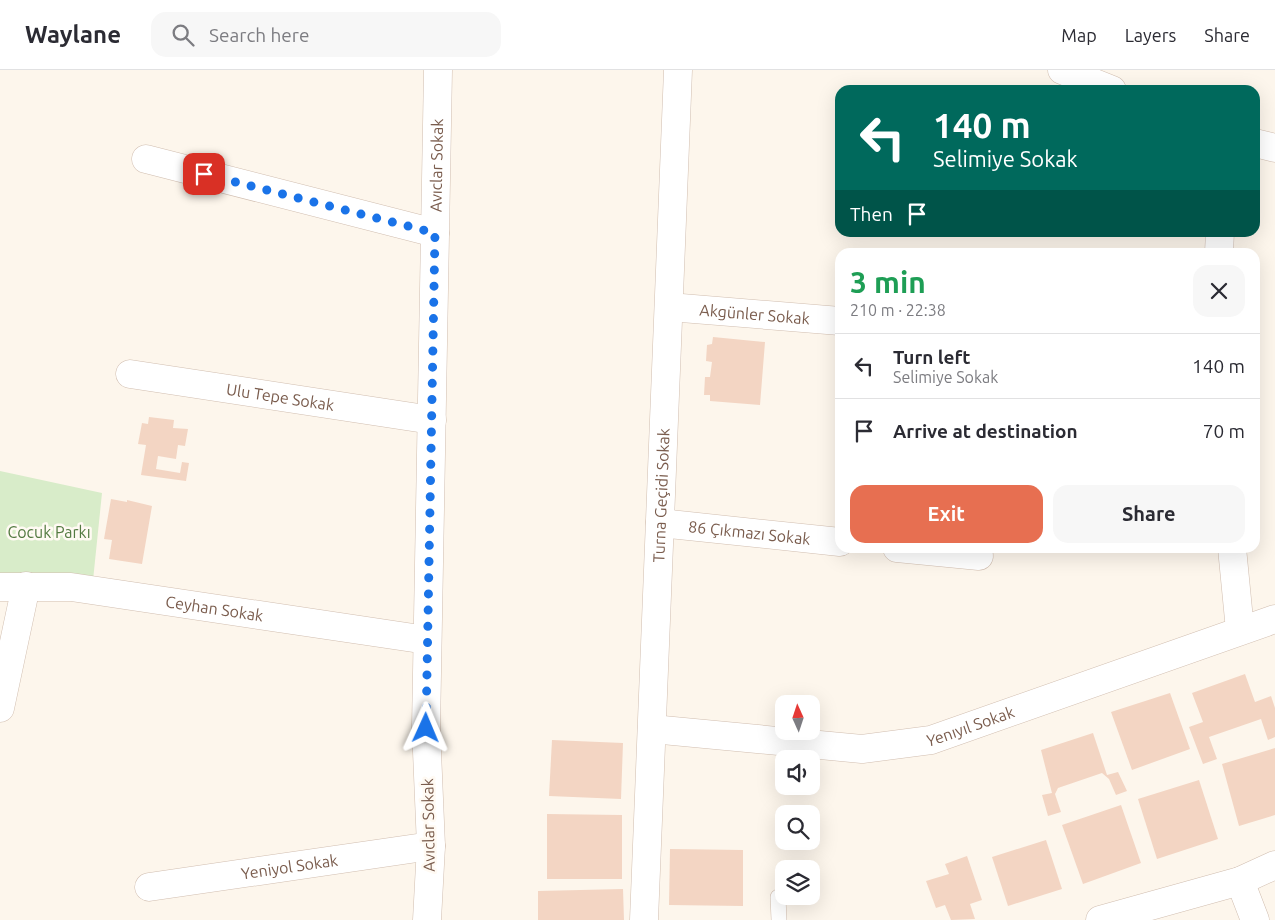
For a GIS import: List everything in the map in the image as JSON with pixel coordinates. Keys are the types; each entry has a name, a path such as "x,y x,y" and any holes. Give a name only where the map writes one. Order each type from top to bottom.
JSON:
{"street":[{"name":"Avıclar Sokak","path":"427,920 431,846 426,728 427,640 438,70"},
{"name":"Turna Geçidi Sokak","path":"644,920 678,70"},
{"path":"1062,70 1100,85"},
{"path":"1260,144 1275,148"},
{"path":"146,159 435,233"},
{"name":"Akgünler Sokak","path":"669,307 835,321"},
{"name":"Ulu Tepe Sokak","path":"130,374 432,420"},
{"name":"86 Çıkmazı Sokak","path":"660,523 835,541"},
{"path":"948,553 979,556"},
{"path":"1232,553 1240,630"},
{"path":"0,708 13,586"},
{"name":"Ceyhan Sokak","path":"13,586 71,587 427,640"},
{"name":"Yenıyıl Sokak","path":"652,729 862,749 931,740 1275,619"},
{"name":"Yeniyol Sokak","path":"149,887 431,846"},
{"path":"1100,920 1240,881 1275,865"},
{"path":"1240,881 1255,920"}],"lane":[{"path":"778,905 779,920"}],"green space":[{"name":"Cocuk Parkı","path":"0,471 102,493 92,590 0,584"}],"building":[{"path":"713,337 765,342 760,405 710,401 710,395 704,395 705,377 710,377 712,362 706,361 707,345 712,344"},
{"path":"149,417 174,420 173,428 188,429 185,446 178,445 176,459 158,456 156,469 180,473 182,462 189,463 186,481 141,475 146,445 138,444 142,423 148,424"},
{"path":"111,499 127,502 127,500 152,506 142,564 109,559 112,540 104,539"},
{"path":"1245,674 1255,702 1271,696 1275,708 1275,737 1268,740 1261,719 1209,737 1217,759 1203,764 1189,727 1203,722 1192,693"},
{"path":"1170,693 1190,749 1132,770 1111,712"},
{"path":"1093,733 1107,775 1118,772 1127,791 1116,795 1109,779 1102,773 1058,788 1055,794 1061,812 1048,816 1042,795 1052,793 1041,750"},
{"path":"552,740 623,743 621,799 549,796"},
{"path":"1275,748 1275,815 1239,826 1222,764"},
{"path":"1199,780 1218,839 1157,859 1138,799"},
{"path":"1121,805 1141,863 1083,884 1062,825"},
{"path":"547,814 622,815 622,879 547,879"},
{"path":"1046,840 1062,889 1008,906 992,857"},
{"path":"670,849 743,850 743,906 669,905"},
{"path":"967,856 982,900 970,904 975,919 951,920 945,905 936,908 926,881 949,874 945,864"},
{"path":"623,889 624,920 538,920 538,891"}],"route":[{"path":"204,174 435,233 426,728"}]}
